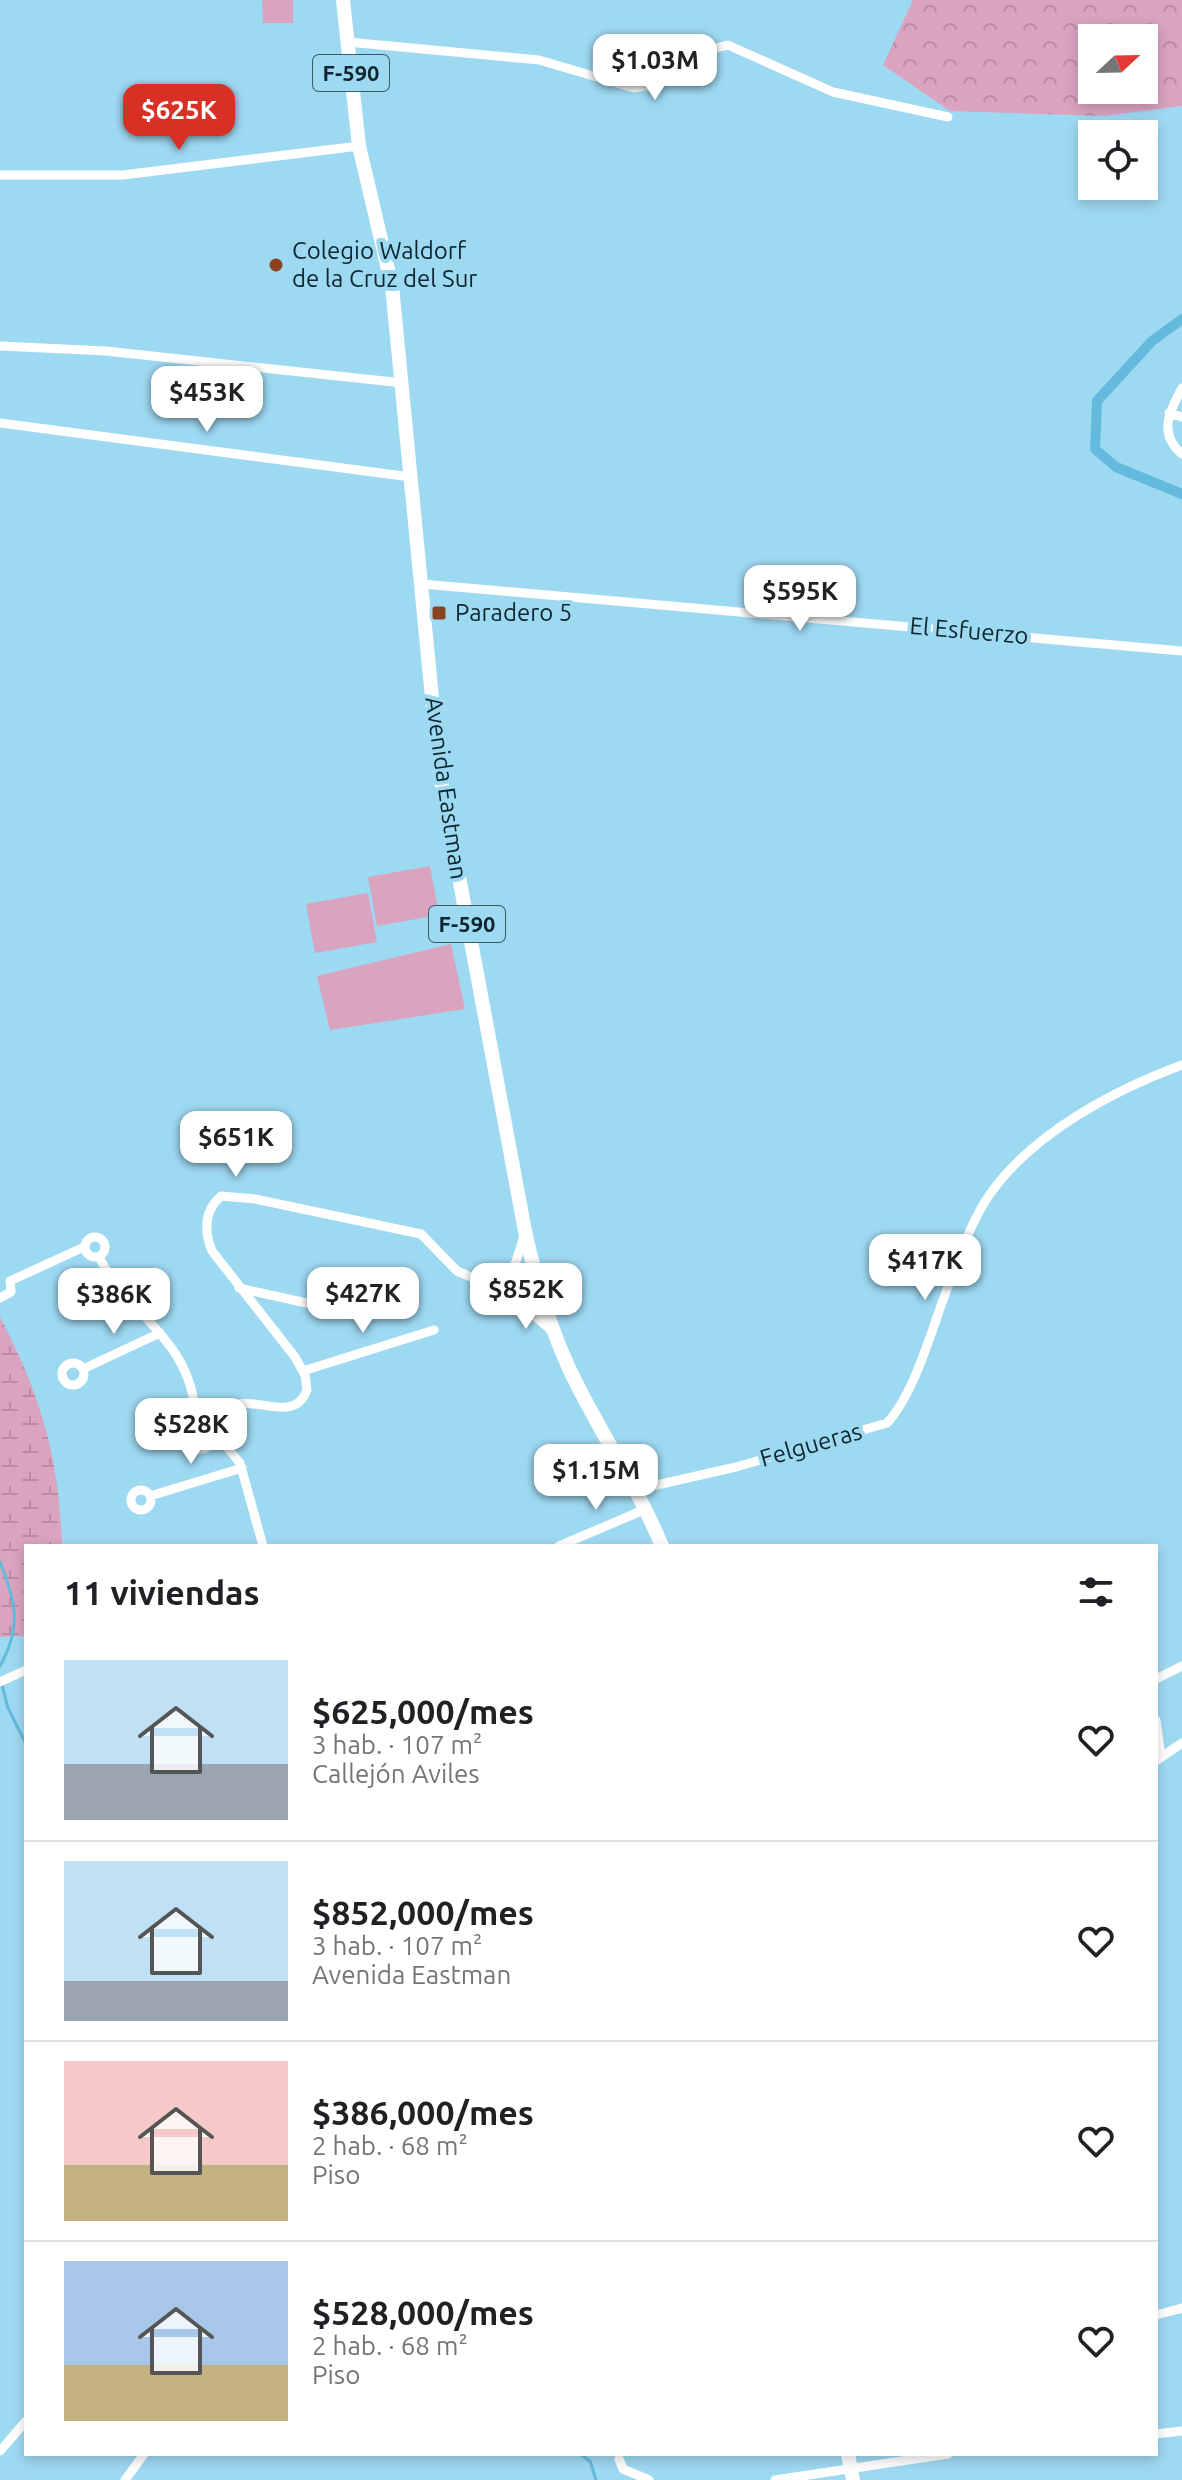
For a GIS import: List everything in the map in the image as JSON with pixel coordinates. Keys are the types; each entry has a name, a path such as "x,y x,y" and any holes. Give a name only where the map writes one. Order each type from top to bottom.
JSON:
{"main road":[{"name":"Avenida Eastman","path":"343,0 359,146 392,286 439,770 525,1231 554,1332 569,1368 646,1509 661,1544"}],"street":[{"path":"348,42 539,60 634,88 657,84 709,50 728,45 833,92 948,117"},
{"path":"0,175 123,175 359,146"},
{"path":"0,346 106,351 403,383"},
{"path":"1182,388 1169,413 1168,438 1182,454"},
{"path":"1169,413 1182,405"},
{"path":"1169,413 1182,417"},
{"path":"0,423 411,477"},
{"name":"El Esfuerzo","path":"422,584 1182,651"},
{"name":"Felgueras","path":"635,1490 736,1467 887,1423 930,1340 976,1219 997,1185 1024,1158 1082,1114 1135,1085 1182,1065"},
{"path":"196,1418 210,1421 238,1404 294,1406 307,1390 303,1371 218,1264 207,1239 208,1216 221,1196 255,1199 421,1234 457,1271 487,1283 520,1304 554,1332"},
{"path":"520,1304 512,1284 513,1266 525,1231"},
{"path":"10,1281 84,1247 89,1238 99,1238 105,1246 99,1257"},
{"path":"84,1247 89,1256 99,1257"},
{"path":"99,1257 106,1270 189,1372 196,1418"},
{"path":"487,1283 513,1266"},
{"path":"0,1276 10,1281"},
{"path":"0,1298 11,1292 10,1281"},
{"path":"239,1288 320,1306"},
{"path":"303,1371 434,1330"},
{"path":"83,1369 160,1333"},
{"path":"196,1418 185,1427 185,1437 190,1446 200,1449 209,1446 216,1434"},
{"path":"210,1421 242,1468 262,1544"},
{"path":"150,1496 242,1468"},
{"path":"564,1544 646,1509"},
{"path":"1158,1678 1182,1666"},
{"path":"0,1682 24,1671"},
{"path":"1159,1759 1182,1743"},
{"path":"1158,2314 1182,2308"},
{"path":"0,2451 24,2423"},
{"path":"1158,2434 1182,2431"},
{"path":"125,2480 143,2456"},
{"path":"775,2480 852,2475 939,2456"},
{"path":"619,2459 623,2469 649,2480"}],"green space":[{"path":"262,0 293,0 293,23 263,23"},
{"path":"913,0 1182,0 1182,106 1104,116 950,111 883,65"},
{"path":"430,866 439,915 377,926 368,877"},
{"path":"368,893 377,942 315,953 306,904"},
{"path":"451,944 465,1009 330,1030 317,976"},
{"path":"0,1317 27,1373 45,1427 57,1483 62,1544 24,1544 24,1636 0,1637"}],"waterway":[{"path":"1182,319 1152,341 1097,401 1095,449 1116,467 1182,494"},
{"path":"0,1562 14,1614 12,1639 0,1666"},
{"path":"2,1685 8,1708 24,1740"},
{"path":"583,2456 590,2461 596,2480"}],"place":[{"name":"Colegio Waldorf de la Cruz del Sur","path":"276,265"},
{"name":"Paradero 5","path":"439,613"}]}
